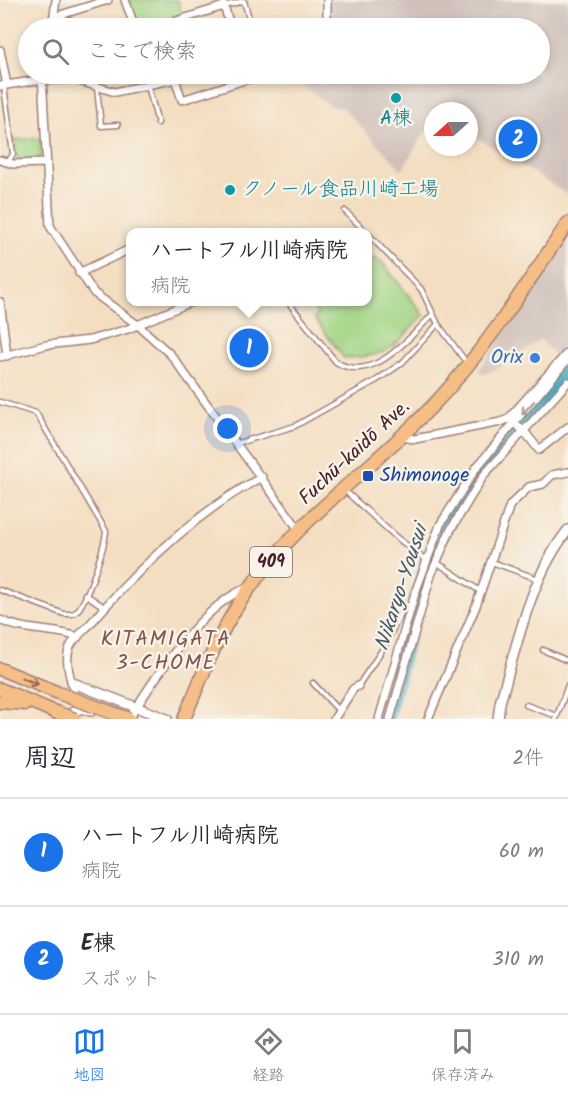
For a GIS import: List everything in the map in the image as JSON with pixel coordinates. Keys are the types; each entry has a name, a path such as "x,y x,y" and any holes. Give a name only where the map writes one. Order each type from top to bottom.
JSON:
{"highway":[{"name":"Fuchū-kaidō Ave.","path":"184,719 223,631 250,587 300,531 401,437 468,365 568,223"},
{"path":"0,669 129,719"},
{"path":"0,689 61,715 76,714"},
{"path":"0,702 36,705"}],"street":[{"path":"56,0 54,17 108,0"},
{"path":"124,0 131,18"},
{"path":"327,0 327,18"},
{"path":"182,18 224,3 228,18"},
{"path":"0,50 4,86"},
{"path":"42,84 48,221 79,273 94,293 139,326 171,355 238,443 300,531"},
{"path":"87,84 115,92 156,84"},
{"path":"177,84 182,100 223,84"},
{"path":"0,160 8,163 47,163"},
{"path":"79,273 126,251"},
{"path":"0,302 3,356 46,345 90,340 139,326 182,306"},
{"path":"379,719 412,602 430,560 516,425 568,352"},
{"path":"390,719 440,525 461,488 516,425 568,359"},
{"path":"401,437 415,439 482,427 516,425 568,382"},
{"path":"516,425 538,450 542,450 568,428"},
{"path":"428,719 481,592 510,506 529,487 543,484 552,475 568,472"},
{"path":"76,714 73,683 67,658 70,645 105,607 203,513 232,493 262,477"},
{"path":"498,719 500,703 539,580 556,546 568,530"},
{"path":"129,719 182,643 227,597 250,587"},
{"path":"0,620 16,628 64,632 78,637"},
{"path":"73,683 167,719"},
{"path":"334,719 353,689 358,686"},
{"path":"76,714 83,707 112,719"}],"lane":[{"path":"224,3 244,1 249,18"},
{"path":"4,86 13,154 8,163"},
{"path":"148,86 158,123"},
{"path":"97,87 101,126 118,125"},
{"path":"108,125 108,133"},
{"path":"345,211 362,228"},
{"path":"372,239 421,289 438,324 468,365"},
{"path":"372,244 376,243"},
{"path":"291,306 336,362 345,367 364,366 391,355 433,314"},
{"path":"238,443 295,426 377,380 402,363 438,324"},
{"path":"0,402 36,413 106,531 105,544 85,594 78,610 72,614 64,614 0,590"},
{"path":"344,490 396,537 481,592"},
{"path":"491,562 539,580"},
{"path":"85,594 105,607"},
{"path":"358,686 384,647 402,609 412,602"},
{"path":"543,650 568,661"},
{"path":"314,682 339,711"},
{"path":"526,705 557,718 568,685"}],"shaded area":[{"path":"329,0 568,0 568,195 478,138 478,102 424,102 424,134 402,170 343,108 330,106 301,84 550,84 550,18 330,18"},
{"path":"568,238 568,348 557,358 540,339 516,358 483,375 479,370"}],"green space":[{"path":"127,0 178,0 182,14 170,18 133,18"},
{"path":"40,138 41,156 37,159 19,160 15,156 13,140"},
{"path":"372,258 381,261 424,315 390,348 372,355 344,358 314,318 318,315 314,309 318,306 372,306"}],"waterway":[{"name":"Nikaryo-Yousui","path":"385,719 418,595 445,527 487,464 568,367"}],"place":[{"name":"A棟","path":"396,98"},
{"name":"E棟","path":"518,139"},
{"name":"クノール食品川崎工場","path":"230,190"},
{"name":"ハートフル川崎病院","path":"249,348"},
{"name":"Orix","path":"535,358"},
{"name":"Shimonoge","path":"368,476"}],"district":[{"name":"KITAMIGATA 3-CHOME","path":"166,651"}]}
